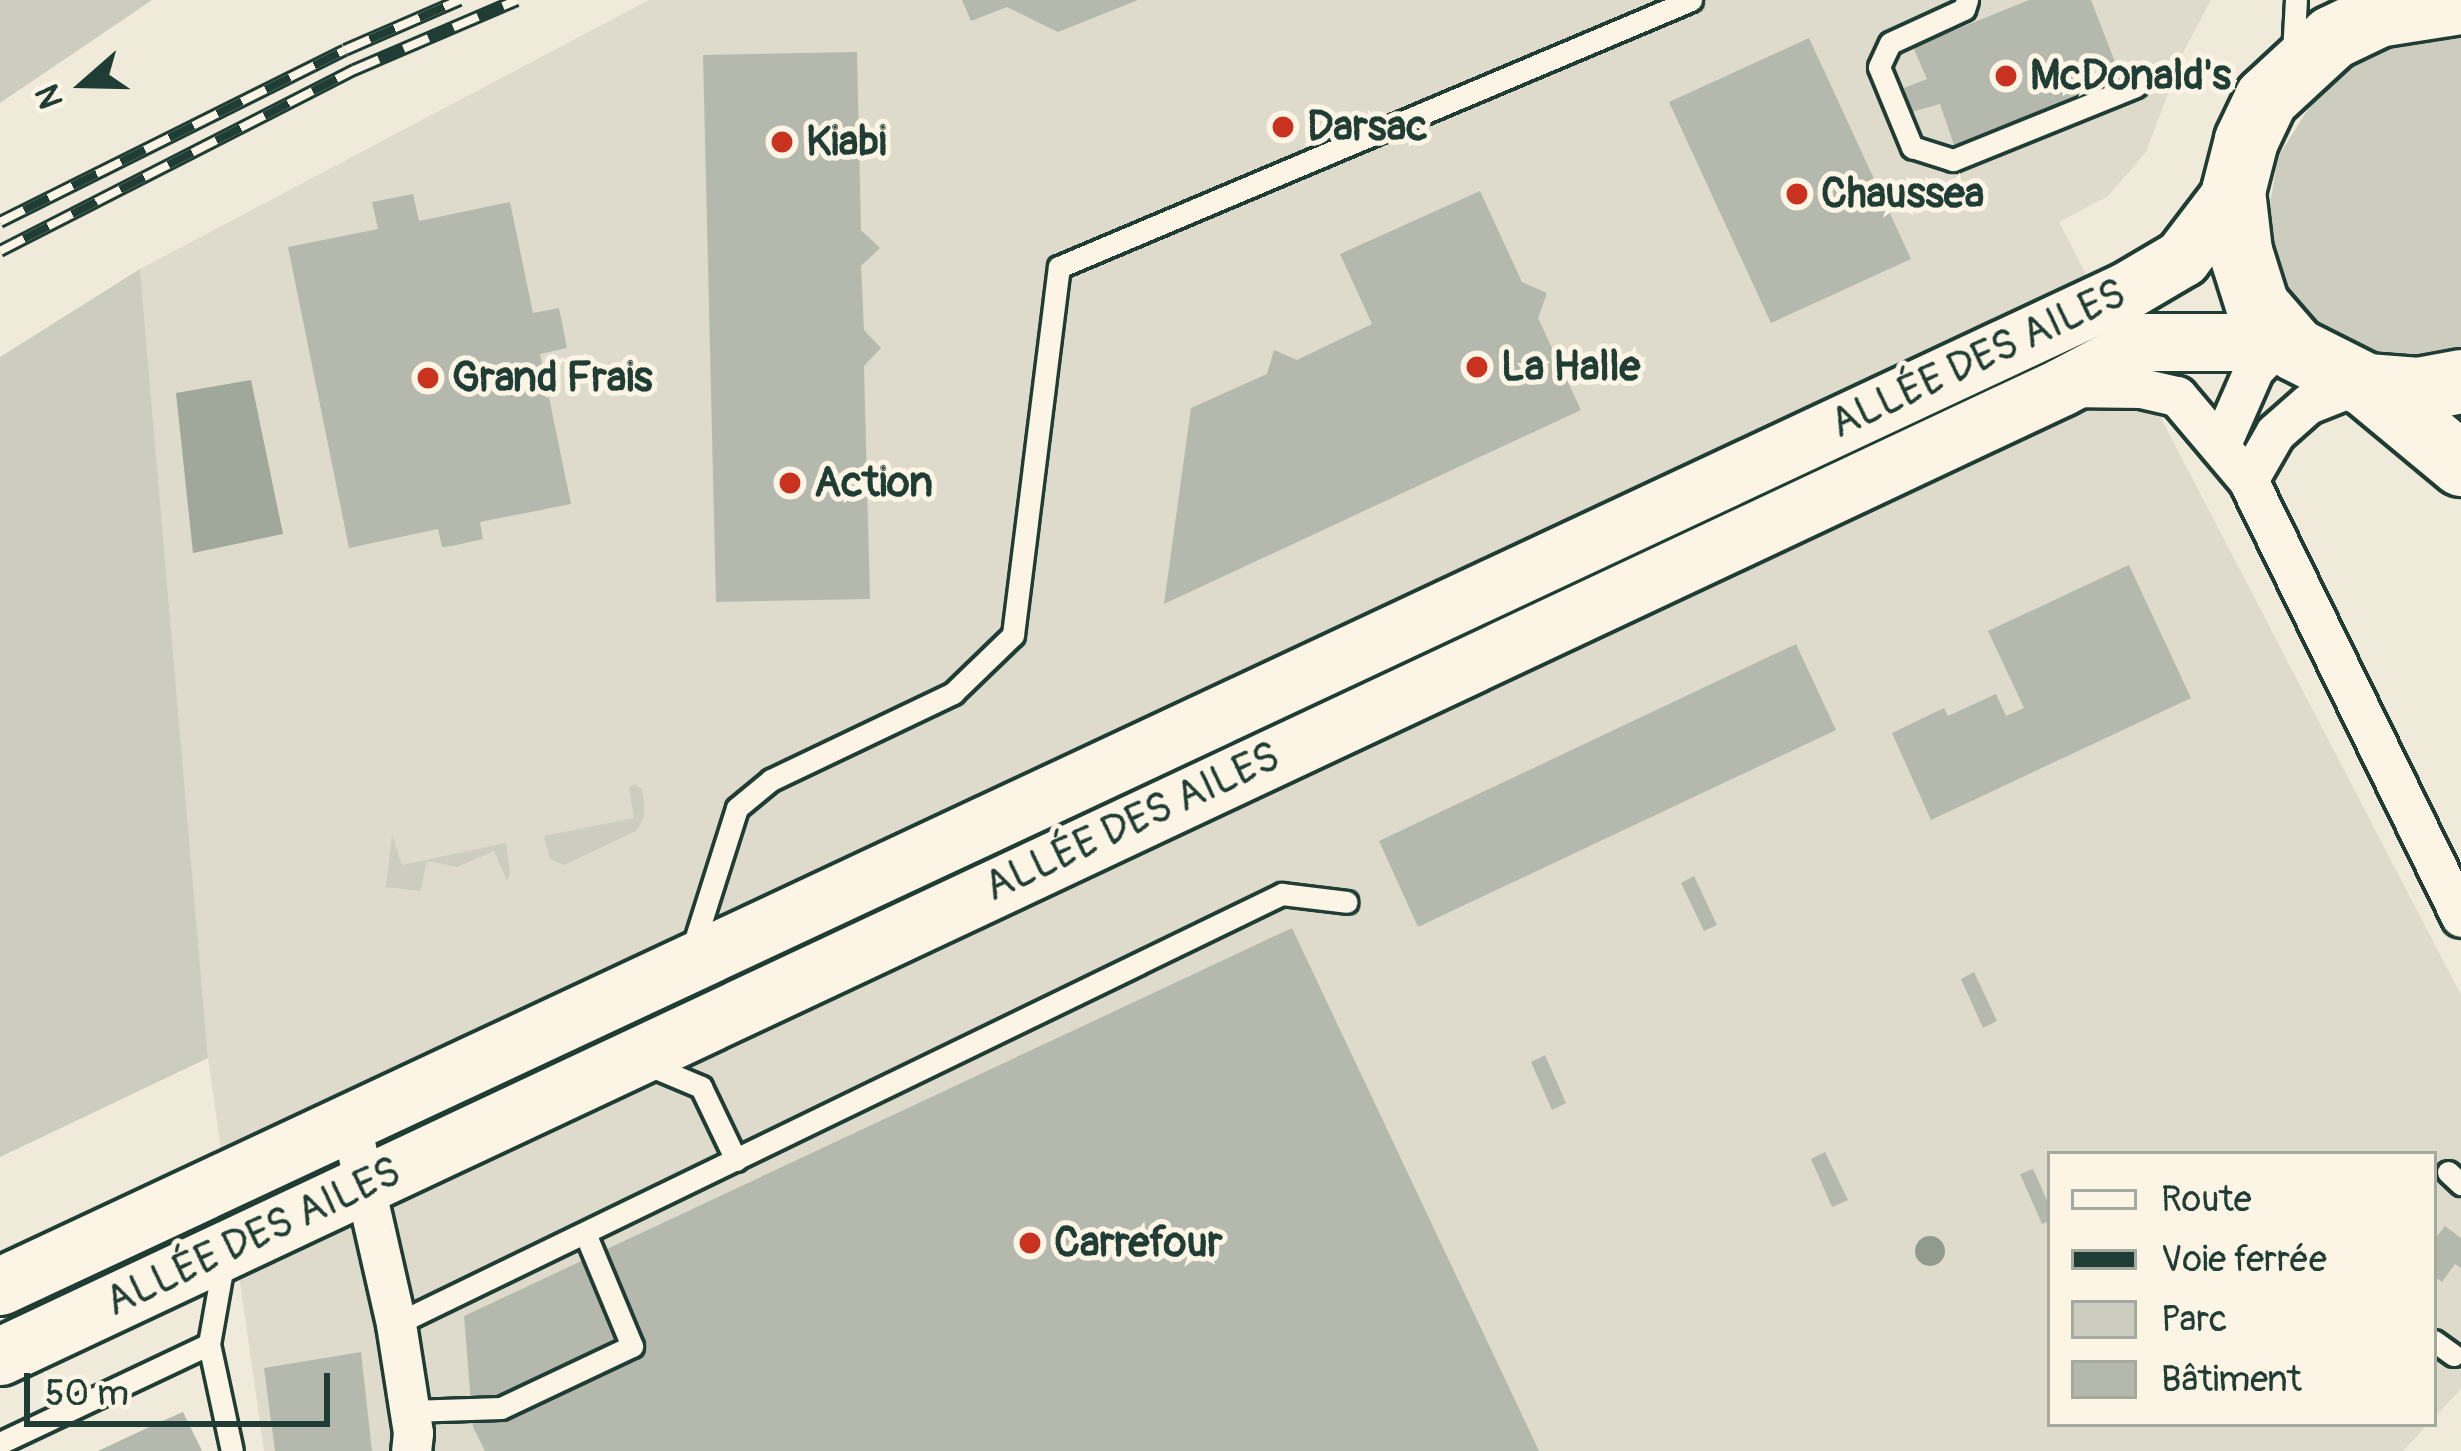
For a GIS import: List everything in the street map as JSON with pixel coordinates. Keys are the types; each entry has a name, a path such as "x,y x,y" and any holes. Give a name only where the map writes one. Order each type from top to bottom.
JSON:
{"main road":[{"path":"2428,2 2378,15 2332,37 2292,70 2266,98 2246,140 2233,191 2240,250 2257,305 2278,334 2364,384 2461,464"},
{"name":"ALLÉE DES AILES","path":"0,1286 2126,292 2182,258 2233,191"},
{"name":"ALLÉE DES AILES","path":"0,1356 2061,387 2146,342 2235,343 2278,334"},
{"path":"2364,384 2418,389 2461,381"}],"street":[{"path":"2221,445 2254,369 2278,334"},
{"path":"2248,480 2275,433 2308,404 2364,384"},
{"path":"2061,387 2141,388 2177,396 2248,480 2461,917"},
{"path":"350,1121 416,1437"}],"lane":[{"path":"688,962 737,808 772,780 953,693 1013,635 1059,267 1691,0"},
{"path":"1967,0 1964,9 1890,43 1880,67 1912,147 1953,160 2136,86"},
{"path":"2292,70 2296,0"},
{"path":"396,1324 1282,894 1347,902"},
{"path":"633,1058 701,1087 736,1160"},
{"path":"416,1437 501,1408 632,1346 585,1233"},
{"path":"226,1250 208,1344 232,1451"},
{"path":"2437,1342 2453,1355"},
{"path":"0,1443 208,1344"}],"shaded area":[{"path":"649,0 2211,0 2184,51 2146,152 2108,196 2059,222 2461,995 2461,1389 2437,1415 2437,1151 2047,1151 2047,1427 2425,1427 2403,1451 264,1451 208,1058 140,269"},
{"path":"251,380 283,534 193,553 176,393"}],"green space":[{"path":"0,0 152,0 0,103"},
{"path":"2461,35 2461,355 2392,359 2363,352 2316,326 2280,277 2267,221 2278,157 2315,98 2364,56 2411,40"},
{"path":"140,269 208,1058 0,1157 0,357"},
{"path":"634,784 642,789 644,801 644,818 636,831 564,865 550,859 544,836 634,818 629,788"},
{"path":"392,835 402,865 506,843 510,874 507,881 494,851 457,867 427,861 420,891 386,887"}],"building":[{"path":"962,0 1138,0 1058,32 1007,7 971,21"},
{"name":"McDonald's","path":"2029,0 2091,0 2115,62 2086,72 2093,89 1954,145 1940,104 1908,113 1904,88 1927,79 1913,47"},
{"name":"Chaussea","path":"1809,38 1911,259 1771,323 1669,102"},
{"path":"857,52 861,230 880,248 861,266 864,330 881,348 864,366 870,599 716,602 703,55"},
{"path":"1480,191 1522,282 1547,293 1538,318 1581,410 1164,604 1191,408 1267,374 1274,350 1297,360 1372,324 1340,254"},
{"name":"Grand Frais","path":"413,194 419,221 510,202 533,313 559,308 567,348 540,354 571,504 480,522 483,539 452,546 442,547 438,529 349,548 288,247 378,229 372,202"},
{"path":"2129,565 2191,698 1931,820 1892,733 1944,708 1948,716 1996,694 2006,716 2024,708 1988,631"},
{"path":"1796,644 1836,730 1418,927 1379,841"},
{"path":"1694,876 1717,925 1704,931 1681,883"},
{"name":"Carrefour","path":"1292,928 1539,1451 485,1451 473,1427 464,1316"},
{"path":"1974,972 1997,1021 1983,1028 1961,979"},
{"path":"1545,1055 1566,1103 1552,1110 1531,1062"},
{"path":"1825,1152 1848,1200 1832,1207 1811,1159"},
{"path":"2033,1169 2047,1200 2047,1222 2042,1224 2020,1174"},
{"path":"2445,1226 2461,1238 2461,1268 2455,1264 2442,1282 2437,1278 2437,1236"},
{"path":"361,1352 372,1451 275,1451 264,1368"},
{"path":"183,1412 202,1451 98,1451 160,1422"}],"railway":[{"path":"0,222 345,50 460,0"},
{"path":"0,251 354,70 517,0"}],"place":[{"name":"McDonald's","path":"2006,76"},
{"name":"Darsac","path":"1283,127"},
{"name":"Kiabi","path":"782,142"},
{"name":"Chaussea","path":"1797,194"},
{"name":"La Halle","path":"1477,367"},
{"name":"Grand Frais","path":"428,378"},
{"name":"Action","path":"790,483"},
{"name":"Carrefour","path":"1030,1243"}]}
